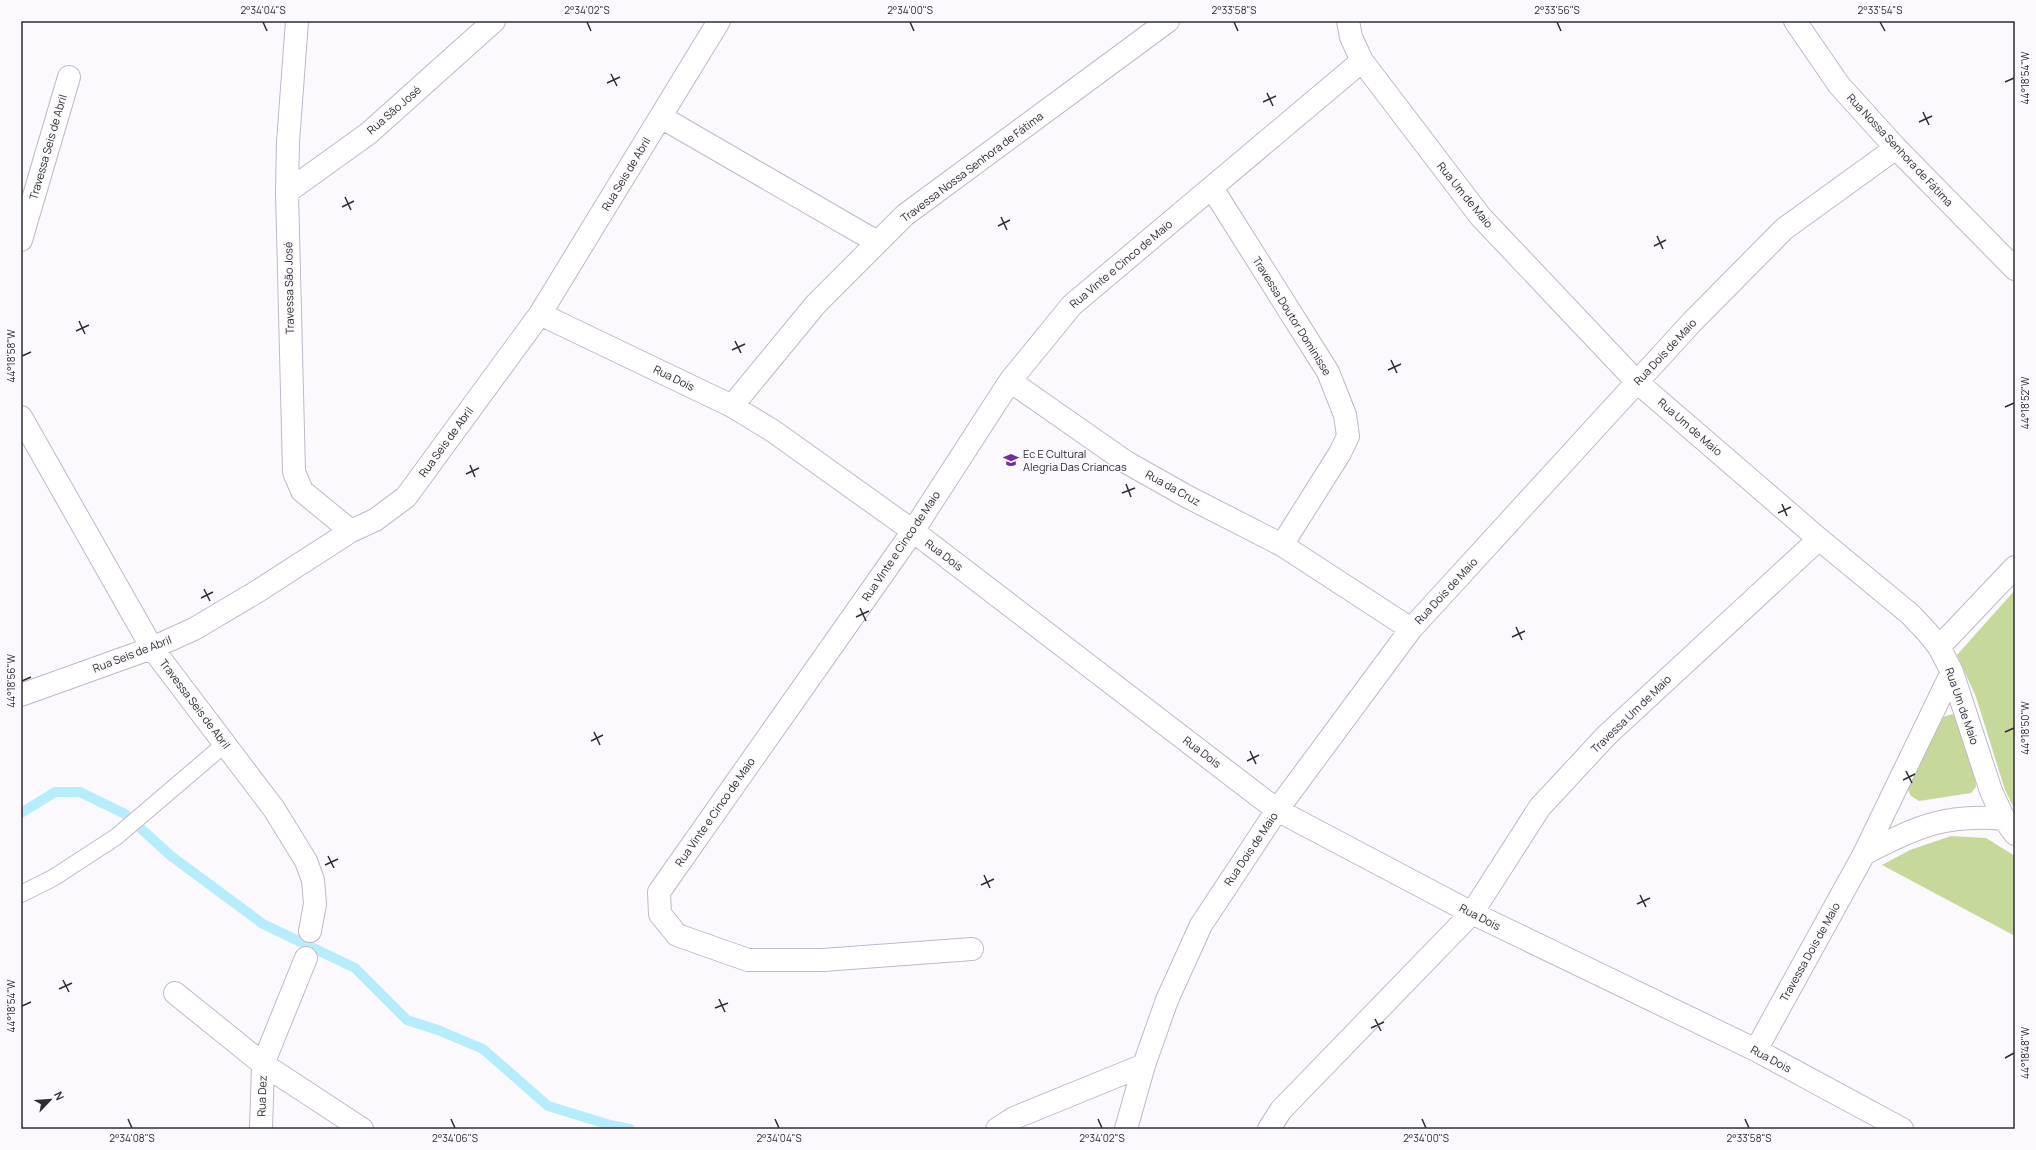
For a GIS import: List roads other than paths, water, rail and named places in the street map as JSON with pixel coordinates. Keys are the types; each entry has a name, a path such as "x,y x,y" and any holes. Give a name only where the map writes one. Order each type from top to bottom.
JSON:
{"street":[{"name":"Travessa São José","path":"297,21 288,142 287,192 294,472 302,491 351,531"},
{"name":"Rua São José","path":"287,192 369,133 494,21"},
{"name":"Rua Seis de Abril","path":"21,695 152,648 194,629 258,591 351,531 375,520 406,497 540,314 719,21"},
{"name":"Travessa Nossa Senhora de Fátima","path":"732,406 816,304 905,215 1168,21"},
{"name":"Rua Um de Maio","path":"1348,21 1351,37 1362,61 1480,216 1637,382 1819,539 1910,614 1939,647 1952,672 1979,758 2009,827"},
{"name":"Rua Nossa Senhora de Fátima","path":"1795,21 1840,85 1896,148 2015,269"},
{"name":"Rua Vinte e Cinco de Maio","path":"972,949 823,960 748,960 677,935 660,914 659,892 912,531 1010,380 1072,305 1362,61"},
{"name":"Travessa Seis de Abril","path":"21,240 69,77"},
{"path":"661,117 877,242"},
{"name":"Rua Dois de Maio","path":"1126,1129 1144,1065 1167,1000 1201,925 1277,810 1411,629 1692,322 1784,229 1896,148"},
{"name":"Travessa Doutor Dominisse","path":"1212,188 1328,372 1345,415 1348,436 1340,453 1282,545"},
{"name":"Rua Dois","path":"540,314 732,406 773,431 912,531 1277,810 1472,913 1756,1050 1902,1129"},
{"name":"Rua da Cruz","path":"1010,380 1126,462 1188,497 1282,545"},
{"name":"Travessa Seis de Abril","path":"21,417 152,648 274,809 306,861 314,886 315,904 310,931"},
{"name":"Travessa Um de Maio","path":"1269,1129 1281,1110 1472,913 1545,801 1607,735 1819,539"},
{"path":"1282,545 1411,629"},
{"path":"1939,647 2015,567"},
{"name":"Travessa Dois de Maio","path":"1756,1050 1864,854 1952,672"},
{"path":"1864,854 1905,833 1933,823 1980,816 2009,827"},
{"path":"263,1064 306,958"},
{"path":"175,993 263,1064 362,1129"},
{"name":"Rua Dez","path":"260,1129 263,1064"},
{"path":"997,1129 1014,1118 1144,1065"}],"lane":[{"path":"21,894 53,878 116,837 225,744"}],"waterway":[{"path":"21,813 55,792 80,792 125,814 171,856 263,924 355,968 407,1020 438,1030 483,1049 548,1106 610,1125 630,1129"}],"place":[{"name":"Ec E Cultural Alegria Das Criancas","path":"1011,460"}]}
